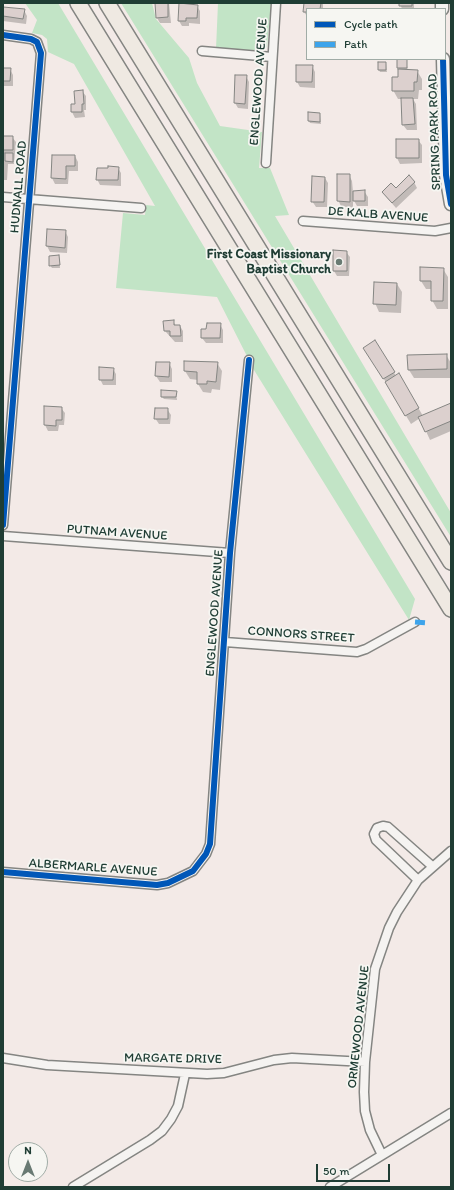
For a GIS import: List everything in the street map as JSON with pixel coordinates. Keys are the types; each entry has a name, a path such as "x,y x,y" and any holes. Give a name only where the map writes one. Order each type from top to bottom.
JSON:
{"highway":[{"path":"78,3 451,609"},
{"path":"107,3 451,562"}],"main road":[{"name":"SPRING PARK ROAD","path":"443,60 446,175 451,204"}],"street":[{"name":"ENGLEWOOD AVENUE","path":"266,163 276,3"},
{"name":"HUDNALL ROAD","path":"3,35 24,37 37,42 41,53 3,525"},
{"path":"202,51 272,57"},
{"path":"3,197 141,208"},
{"name":"DE KALB AVENUE","path":"302,221 435,231 451,228"},
{"name":"ENGLEWOOD AVENUE","path":"199,864 210,844 230,553 249,360"},
{"name":"PUTNAM AVENUE","path":"3,536 230,553"},
{"name":"CONNORS STREET","path":"225,642 357,652 366,649 415,622"},
{"path":"418,880 376,840 374,834 377,828 383,826 388,827 432,866"},
{"name":"ORMEWOOD AVENUE","path":"382,1155 370,1130 365,1111 365,1062 372,991 380,950 397,912 418,880 432,866 451,851"},
{"name":"ALBERMARLE AVENUE","path":"3,872 157,885 182,878 199,864"},
{"name":"MARGATE DRIVE","path":"3,1058 47,1065 185,1074 224,1073 274,1060 292,1058 365,1062"},
{"path":"73,1187 150,1140 162,1131 178,1106 185,1074"},
{"path":"330,1187 451,1113"}],"green space":[{"path":"25,3 58,3 415,599 409,620 254,370 217,297 116,288 123,213 145,215 146,205 155,206 74,64 48,52 47,39 42,35 32,33 37,20"},
{"path":"121,3 152,3 156,19 189,58 197,83 220,126 262,132 259,168 270,168 289,215 275,216 451,513 451,537"},
{"path":"218,3 271,3 267,47 262,51 216,49"}],"building":[{"path":"155,3 168,3 168,17 156,18"},
{"path":"179,3 198,5 197,18 186,18 186,21 178,21"},
{"path":"304,3 321,3 320,8 306,8 306,12 303,12"},
{"path":"399,3 412,3 412,6 399,6"},
{"path":"3,7 25,9 23,19 3,16"},
{"path":"397,60 407,60 407,68 397,68"},
{"path":"378,62 386,62 386,70 378,70"},
{"path":"296,65 313,65 312,82 296,82"},
{"path":"3,68 11,68 10,81 3,81"},
{"path":"398,69 418,70 417,82 414,82 414,91 392,91 392,77 398,77"},
{"path":"235,75 247,75 245,104 234,103"},
{"path":"83,90 84,104 82,104 82,112 71,112 71,104 75,104 74,91"},
{"path":"401,98 413,98 415,124 402,125"},
{"path":"308,112 320,113 320,122 308,121"},
{"path":"3,136 13,136 13,150 3,150"},
{"path":"396,139 419,139 419,158 396,158"},
{"path":"5,153 13,153 13,162 5,161"},
{"path":"52,155 75,155 75,166 66,166 66,179 51,178"},
{"path":"108,166 119,167 118,180 96,180 97,168 108,168"},
{"path":"337,174 350,174 350,202 337,201"},
{"path":"409,175 415,182 392,203 382,192 391,183 396,188"},
{"path":"312,176 325,177 324,202 311,202"},
{"path":"365,190 365,201 353,201 353,191"},
{"path":"47,229 66,230 65,248 46,246"},
{"path":"333,250 347,251 347,271 333,271"},
{"path":"59,255 60,265 49,266 49,256"},
{"path":"420,267 444,268 443,301 431,301 431,281 420,281"},
{"path":"374,282 397,283 396,305 373,304"},
{"path":"174,320 174,325 180,325 181,336 170,336 170,331 164,331 163,321"},
{"path":"207,323 221,323 220,338 201,338 201,329 206,329"},
{"path":"375,340 395,372 383,379 363,348"},
{"path":"447,354 447,369 408,370 407,355"},
{"path":"184,361 218,362 216,382 207,381 207,384 197,384 197,372 184,371"},
{"path":"156,362 170,362 169,377 155,376"},
{"path":"99,367 114,368 113,380 99,380"},
{"path":"399,373 419,408 405,416 385,382"},
{"path":"161,390 177,391 176,397 161,397"},
{"path":"451,403 451,421 425,432 418,417"},
{"path":"44,406 62,407 62,420 56,420 56,426 44,425"},
{"path":"155,408 168,408 168,419 154,419"}],"marked path":[{"path":"415,622 428,623"}],"cycle path":[{"path":"3,35 31,39 37,42 41,53 3,525"},
{"path":"443,60 446,175 451,204"},
{"path":"3,872 157,885 168,883 193,871 206,854 210,844 230,553 249,360"}],"place":[{"name":"First Coast Missionary Baptist Church","path":"339,262"}]}
